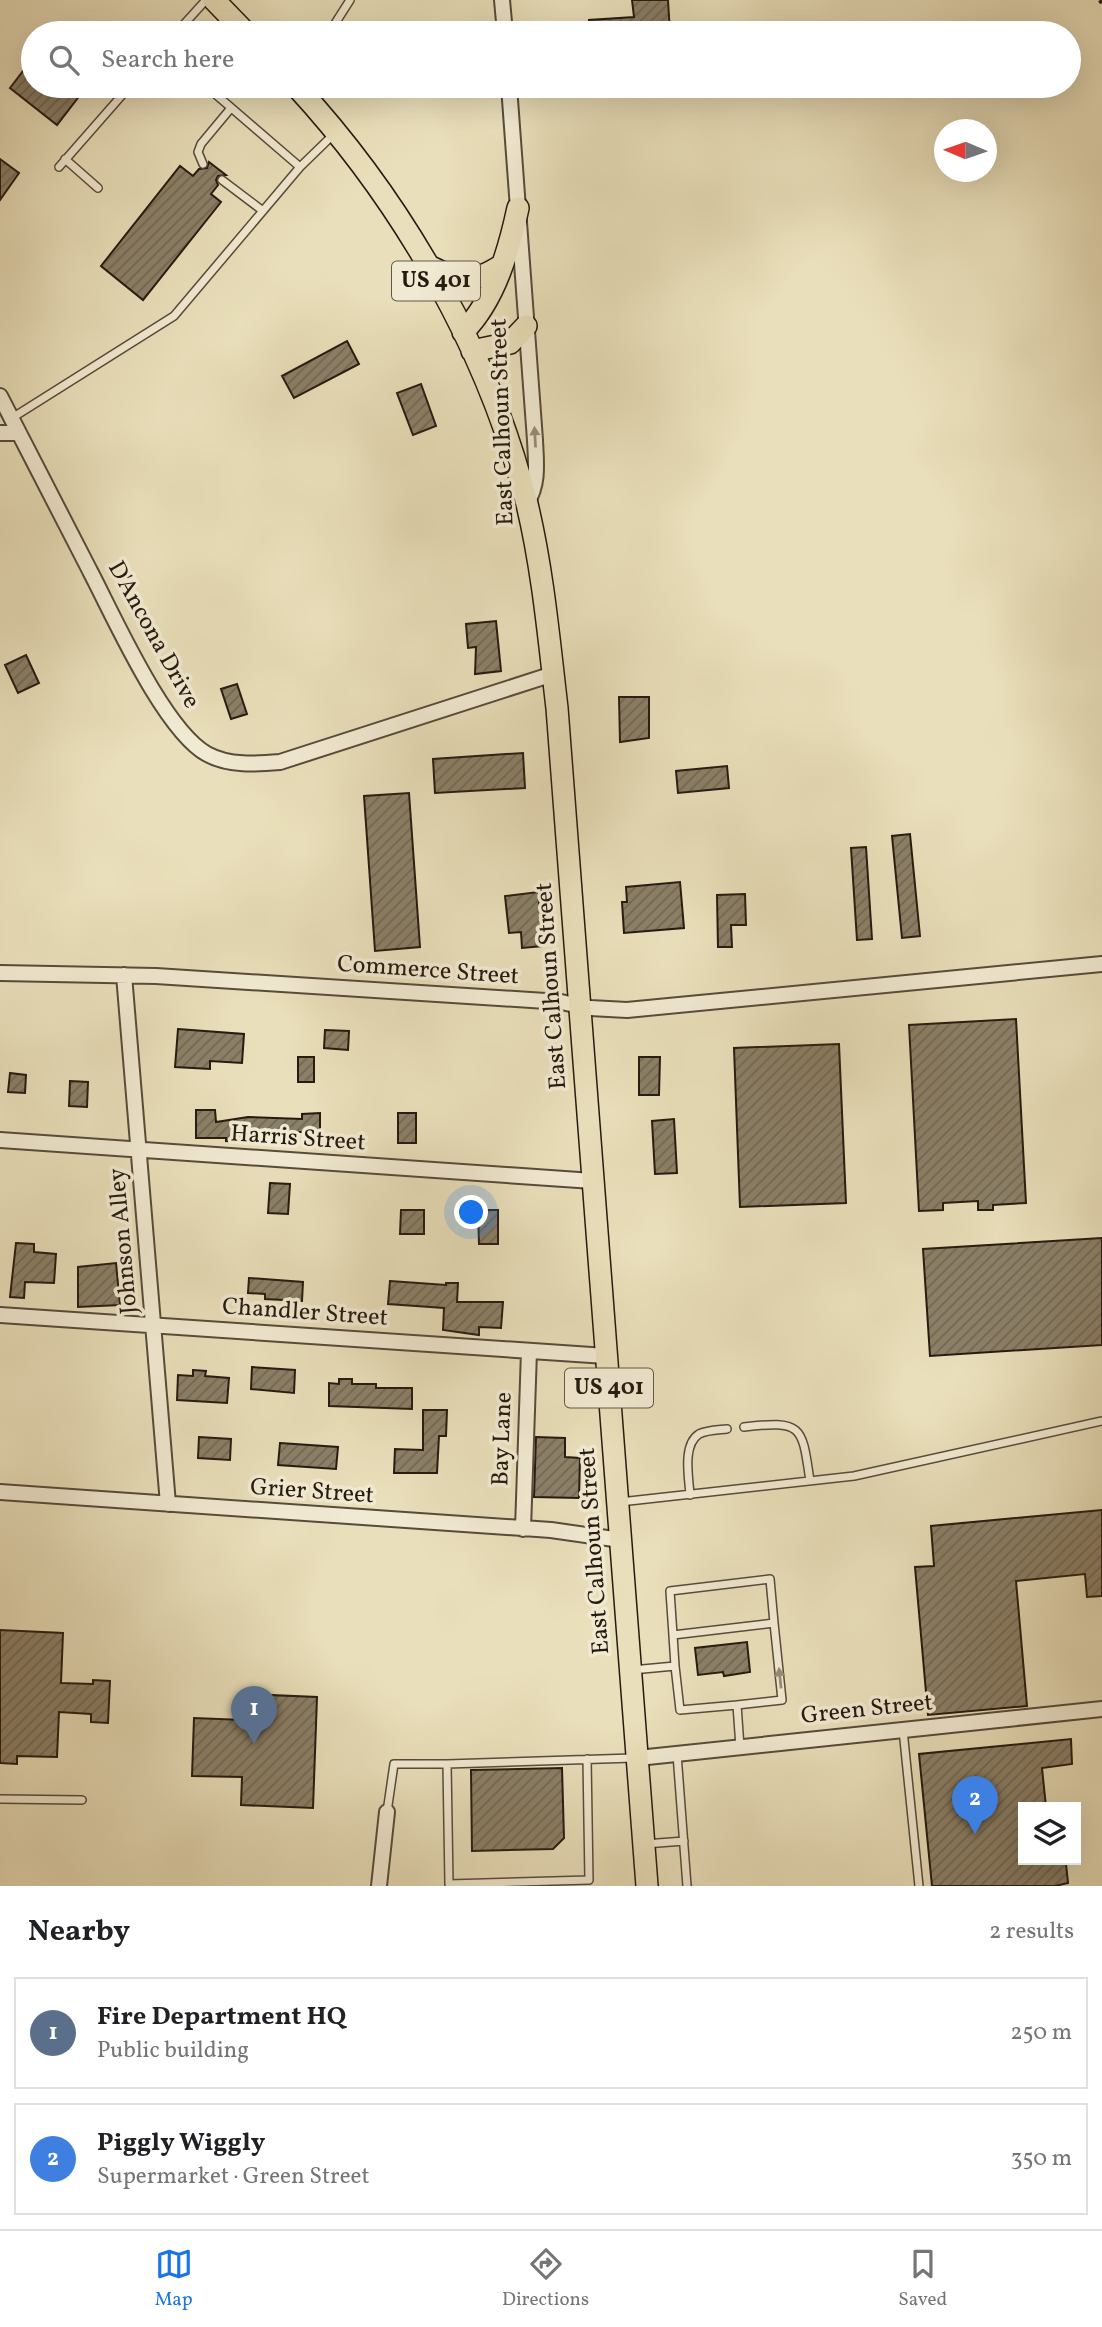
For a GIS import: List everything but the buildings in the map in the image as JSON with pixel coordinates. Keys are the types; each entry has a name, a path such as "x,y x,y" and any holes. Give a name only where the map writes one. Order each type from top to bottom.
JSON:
{"main road":[{"path":"214,0 234,21"},
{"name":"US 401","path":"306,98 336,132 394,209 463,331 494,404 527,503"},
{"path":"463,331 480,310 502,265 511,241 518,208"},
{"path":"427,265 449,277 474,280 502,265"},
{"path":"472,351 510,343 526,326"},
{"name":"East Calhoun Street","path":"527,503 545,605 553,674 648,1886"}],"street":[{"path":"502,0 504,21"},
{"name":"East Calhoun Street","path":"510,98 536,475 534,492 527,503"},
{"name":"D'Ancona Drive","path":"0,396 164,707 181,731 208,754 229,761 253,764 280,762 553,674"},
{"path":"0,433 19,433"},
{"name":"Commerce Street","path":"0,973 124,975 561,1002 627,1010 1102,964"},
{"name":"Johnson Alley","path":"124,975 168,1504"},
{"name":"Harris Street","path":"0,1140 593,1181"},
{"name":"Chandler Street","path":"0,1315 606,1356"},
{"name":"Bay Lane","path":"523,1529 529,1351"},
{"name":"Grier Street","path":"0,1492 523,1529 621,1540"},
{"name":"Green Street","path":"638,1758 1102,1709"},
{"path":"379,1886 387,1812"}],"lane":[{"path":"187,21 206,0"},
{"path":"336,21 347,1"},
{"path":"59,167 119,98"},
{"path":"219,98 300,167"},
{"path":"203,164 198,152 201,144 231,108"},
{"path":"12,419 174,316 300,167 336,132"},
{"path":"65,159 99,187"},
{"path":"222,180 263,211"},
{"path":"618,1502 854,1476 1102,1422"},
{"path":"744,1427 772,1423 792,1426 800,1433 804,1444 810,1481"},
{"path":"690,1494 688,1461 693,1440 700,1434 727,1429"},
{"path":"770,1579 774,1623 782,1700 680,1710 670,1591 770,1579"},
{"path":"673,1635 774,1623"},
{"path":"631,1671 675,1666"},
{"path":"737,1705 740,1747"},
{"path":"903,1729 919,1886"},
{"path":"677,1754 687,1884"},
{"path":"387,1812 394,1764 638,1758"},
{"path":"447,1763 449,1884 471,1885 589,1880 587,1759"},
{"path":"0,1799 82,1800"},
{"path":"644,1844 684,1841"}],"place":[{"name":"Fire Department HQ","path":"254,1744"},
{"name":"Piggly Wiggly","path":"975,1834"}]}
